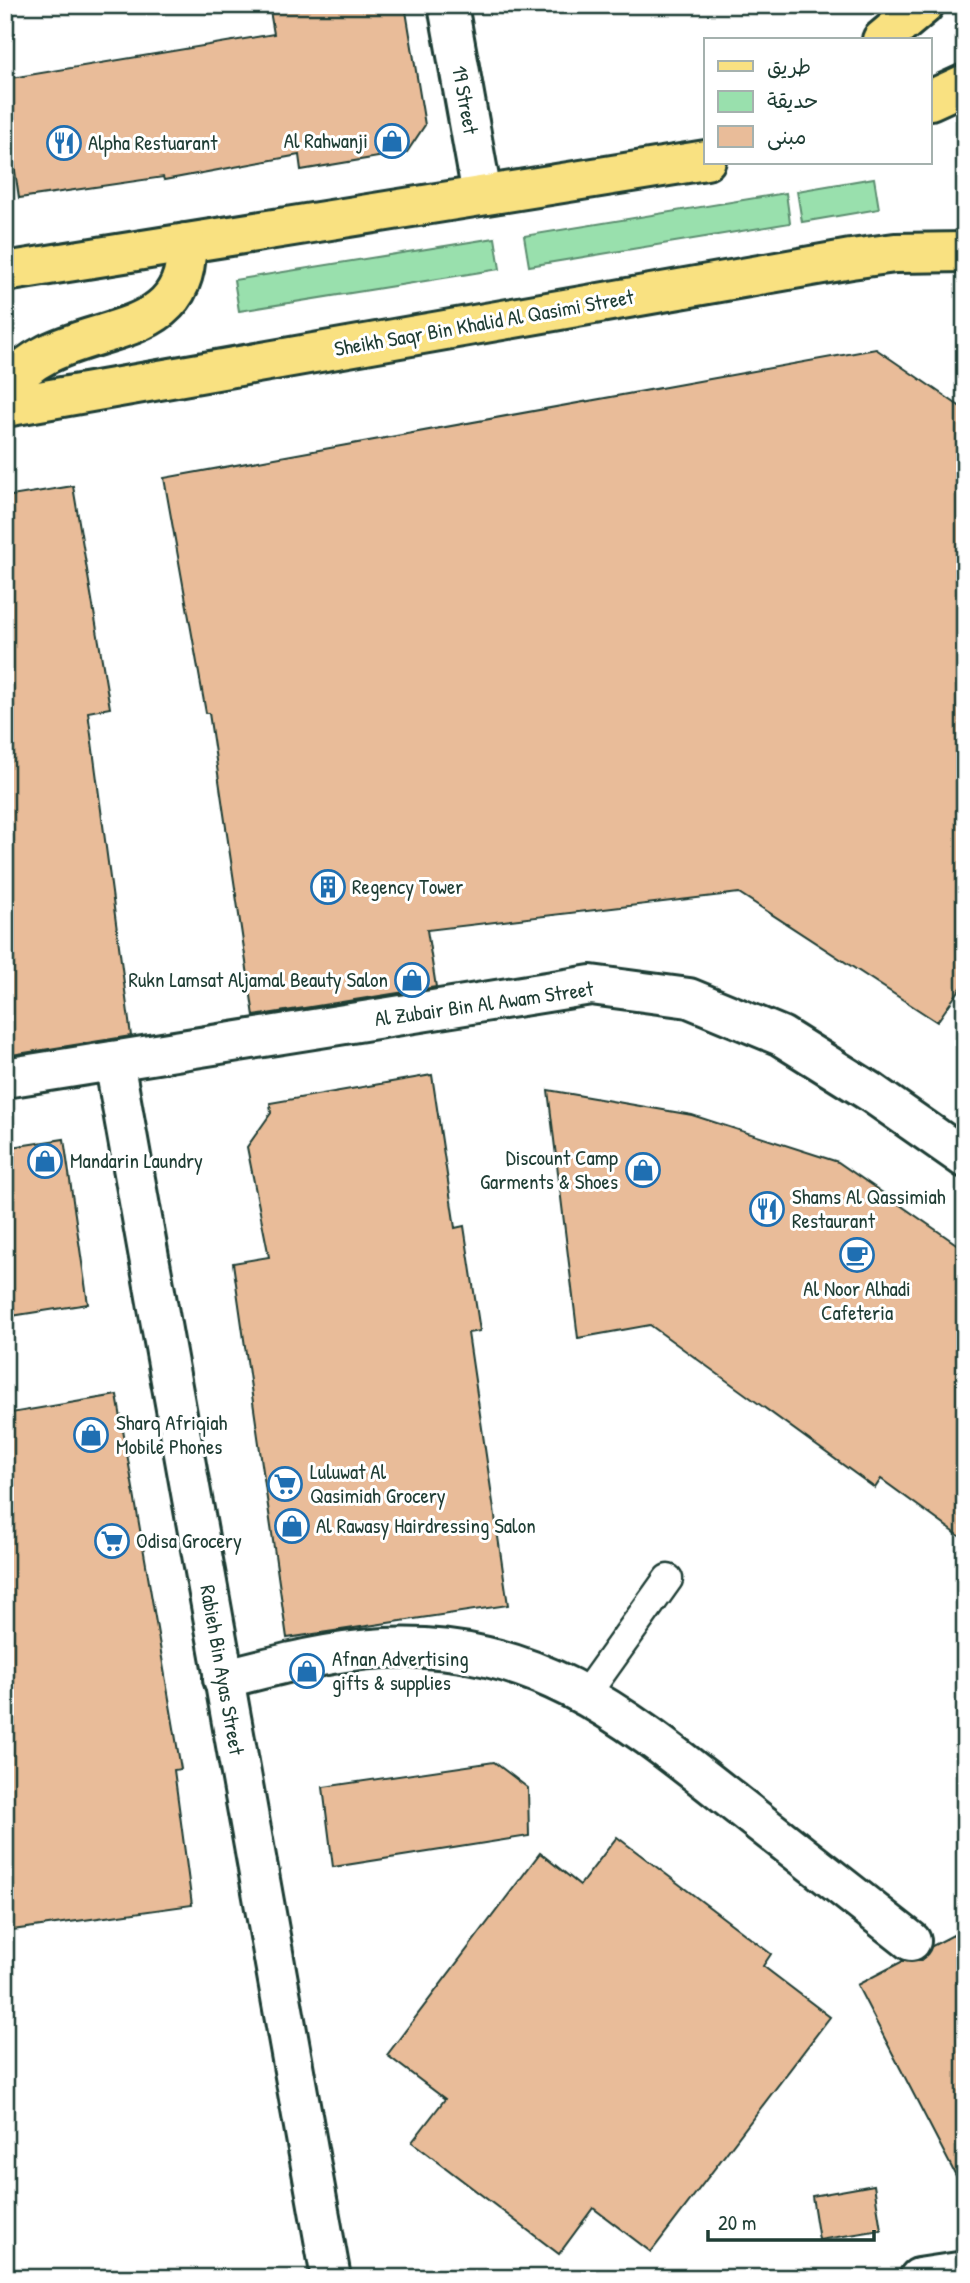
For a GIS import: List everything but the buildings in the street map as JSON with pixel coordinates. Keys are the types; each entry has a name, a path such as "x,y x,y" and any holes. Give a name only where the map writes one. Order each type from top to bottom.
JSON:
{"main road":[{"path":"884,38 924,5"},
{"path":"932,99 965,84"},
{"path":"5,272 695,158"},
{"path":"5,390 26,366 48,351 153,316 170,303 181,285 187,264 186,243"},
{"name":"Sheikh Saqr Bin Khalid Al Qasimi Street","path":"5,407 851,259 895,253 965,252"}],"street":[{"name":"19 Street","path":"448,5 482,195"},
{"name":"Al Zubair Bin Al Awam Street","path":"5,1078 591,985 690,998 780,1036 873,1093 965,1158"},
{"name":"Rabieh Bin Ayas Street","path":"114,1061 331,2278"},
{"path":"223,1679 315,1655 386,1648 457,1652 527,1667 586,1694 642,1730 911,1941"},
{"path":"919,2278 965,2271"}],"lane":[{"path":"586,1694 668,1579"}],"green space":[{"path":"874,178 879,209 802,222 797,191"},
{"path":"786,193 790,223 529,266 524,236"},
{"path":"495,238 500,269 239,311 234,280"}],"place":[{"name":"Al Rahwanji","path":"392,141"},
{"name":"Alpha Restuarant","path":"64,143"},
{"name":"Regency Tower","path":"328,887"},
{"name":"Rukn Lamsat Aljamal Beauty Salon","path":"412,980"},
{"name":"Mandarin Laundry","path":"45,1161"},
{"name":"Discount Camp Garments & Shoes","path":"643,1170"},
{"name":"Shams Al Qassimiah Restaurant","path":"767,1209"},
{"name":"Al Noor Alhadi Cafeteria","path":"857,1255"},
{"name":"Sharq Afriqiah Mobile Phones","path":"91,1435"},
{"name":"Luluwat Al Qasimiah Grocery","path":"285,1484"},
{"name":"Al Rawasy Hairdressing Salon","path":"292,1526"},
{"name":"Odisa Grocery","path":"112,1541"},
{"name":"Afnan Advertising gifts & supplies","path":"307,1671"}]}
